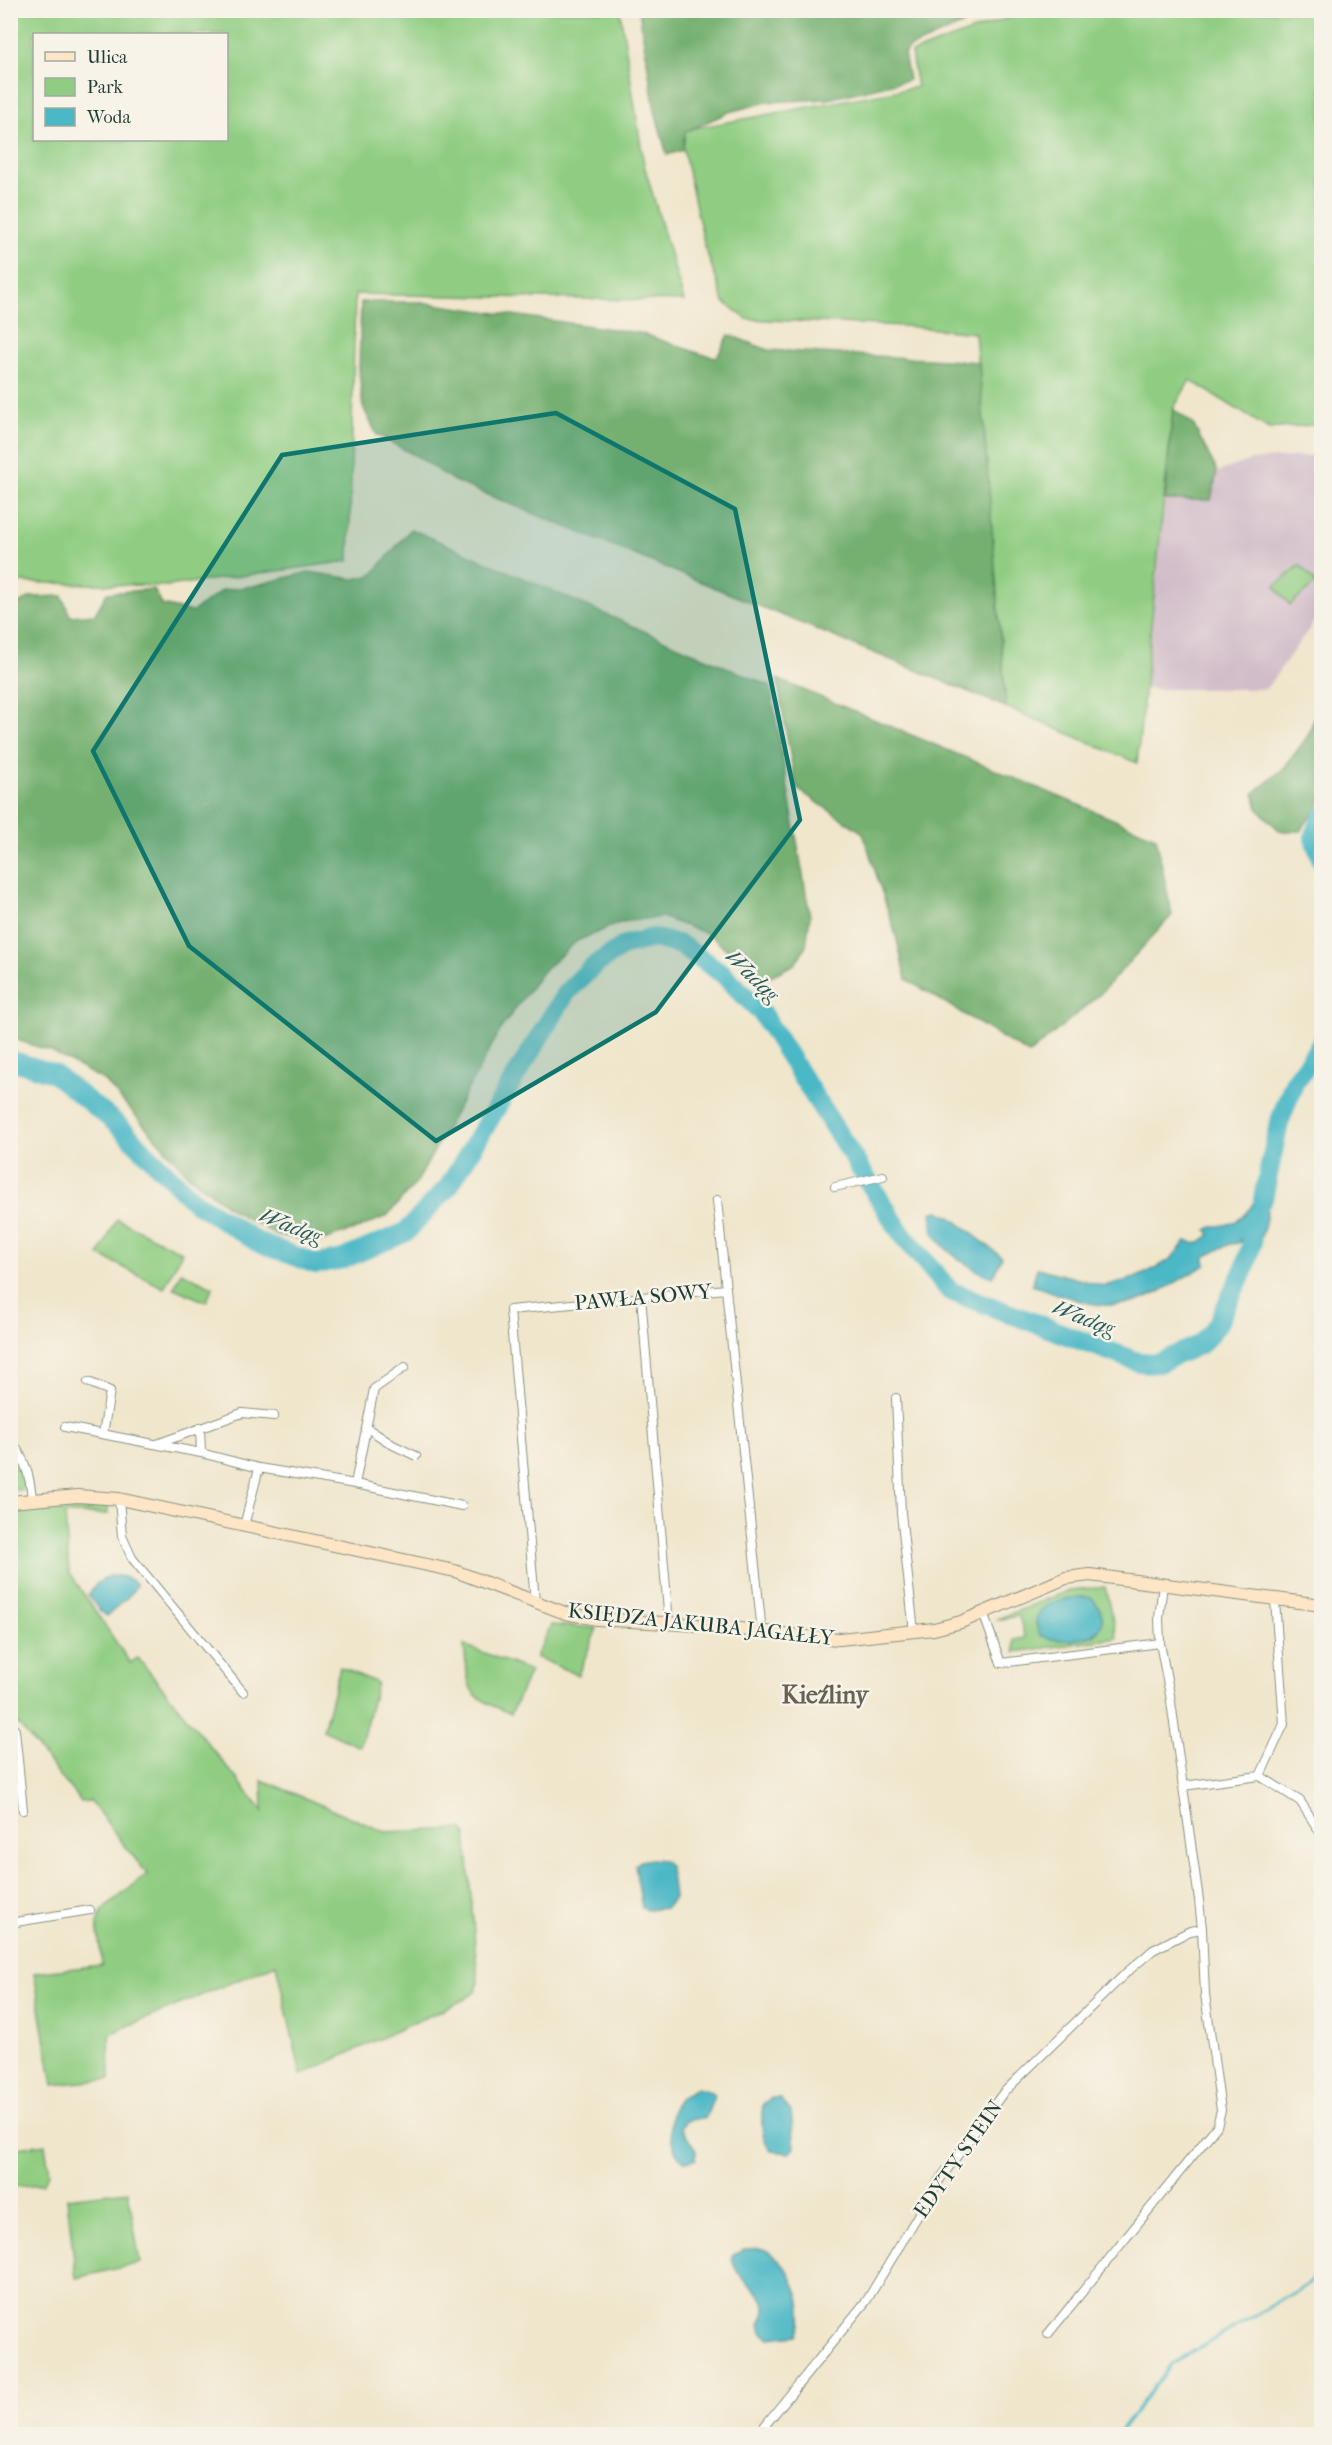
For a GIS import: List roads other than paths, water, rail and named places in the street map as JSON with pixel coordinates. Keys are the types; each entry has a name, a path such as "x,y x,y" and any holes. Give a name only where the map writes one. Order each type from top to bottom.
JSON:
{"street":[{"path":"835,1187 883,1176"},
{"path":"717,1200 726,1289"},
{"name":"PAWŁA SOWY","path":"535,1602 510,1310 726,1289 762,1632"},
{"path":"641,1296 669,1623"},
{"path":"356,1484 375,1389 405,1367"},
{"path":"88,1382 110,1391 104,1434"},
{"path":"896,1398 901,1513 914,1632"},
{"path":"157,1444 242,1413 274,1416"},
{"path":"65,1427 201,1453 259,1468 356,1484 462,1506"},
{"path":"200,1428 201,1453"},
{"path":"367,1428 393,1445 416,1456"},
{"path":"10,1439 24,1458 30,1478 32,1499"},
{"path":"244,1526 259,1468"},
{"name":"KSIĘDZA JAKUBA JAGAŁŁY","path":"10,1502 78,1496 119,1499 455,1570 565,1613 597,1619 669,1623 840,1639 934,1629 983,1613 1066,1578 1090,1575 1322,1605"},
{"path":"119,1499 122,1536 132,1558 243,1692"},
{"path":"1048,2334 1217,2126 1221,2110 1204,1994 1202,1929 1183,1786 1160,1643 1159,1618 1163,1584"},
{"path":"1260,1776 1284,1724 1275,1600"},
{"path":"983,1613 1001,1663 1160,1643"},
{"path":"10,1725 15,1730 23,1810"},
{"path":"1183,1786 1260,1776 1300,1801 1322,1834"},
{"path":"10,1923 90,1910"},
{"name":"EDYTY STEIN","path":"758,2434 867,2300 938,2182 1003,2092 1126,1972 1153,1950 1190,1931 1202,1929"}],"water":[{"path":"1269,1173 1263,1233 1246,1265 1240,1239 1239,1243 1230,1244 1208,1255 1205,1257 1206,1265 1161,1291 1127,1304 1096,1304 1081,1301 1032,1285 1037,1268 1104,1286 1135,1278 1171,1259 1186,1241 1197,1244 1210,1235 1207,1230 1210,1228 1237,1221 1254,1203"},
{"path":"938,1211 951,1217 1002,1257 993,1277 968,1265 950,1252 937,1238 932,1225 931,1213"},
{"path":"109,1576 126,1578 136,1583 136,1586 127,1598 107,1616 100,1611 88,1595 95,1585"},
{"path":"1092,1598 1101,1611 1102,1622 1098,1630 1089,1636 1077,1639 1051,1639 1040,1635 1036,1625 1041,1610 1066,1599"},
{"path":"652,1859 664,1860 669,1866 674,1898 666,1908 648,1910 642,1908 635,1865"},
{"path":"697,2088 711,2092 714,2096 706,2117 686,2121 681,2127 696,2151 696,2159 685,2161 679,2156 672,2142 672,2116 677,2102"},
{"path":"771,2098 781,2099 791,2112 795,2148 789,2153 771,2151 765,2141 762,2123 763,2104"},
{"path":"744,2249 763,2249 773,2254 789,2274 800,2300 801,2325 797,2335 770,2338 762,2332 760,2324 765,2312 764,2303 740,2275 732,2256"}],"waterway":[{"name":"Wadąg","path":"1322,817 1314,838 1322,861"},
{"name":"Wadąg","path":"10,1060 53,1073 117,1124 195,1202 259,1243 316,1264 343,1259 406,1232 449,1186 566,993 592,967 625,945 653,938 681,945 723,974 761,1012 901,1233 950,1291 1138,1362 1158,1363 1201,1344 1217,1325 1246,1265 1252,1242"},
{"name":"Wadąg","path":"1263,1199 1279,1123 1294,1083 1322,1043"},
{"path":"1118,2434 1172,2364 1307,2285 1322,2266"}],"district":[{"name":"Kieźliny","path":"825,1695"}]}
